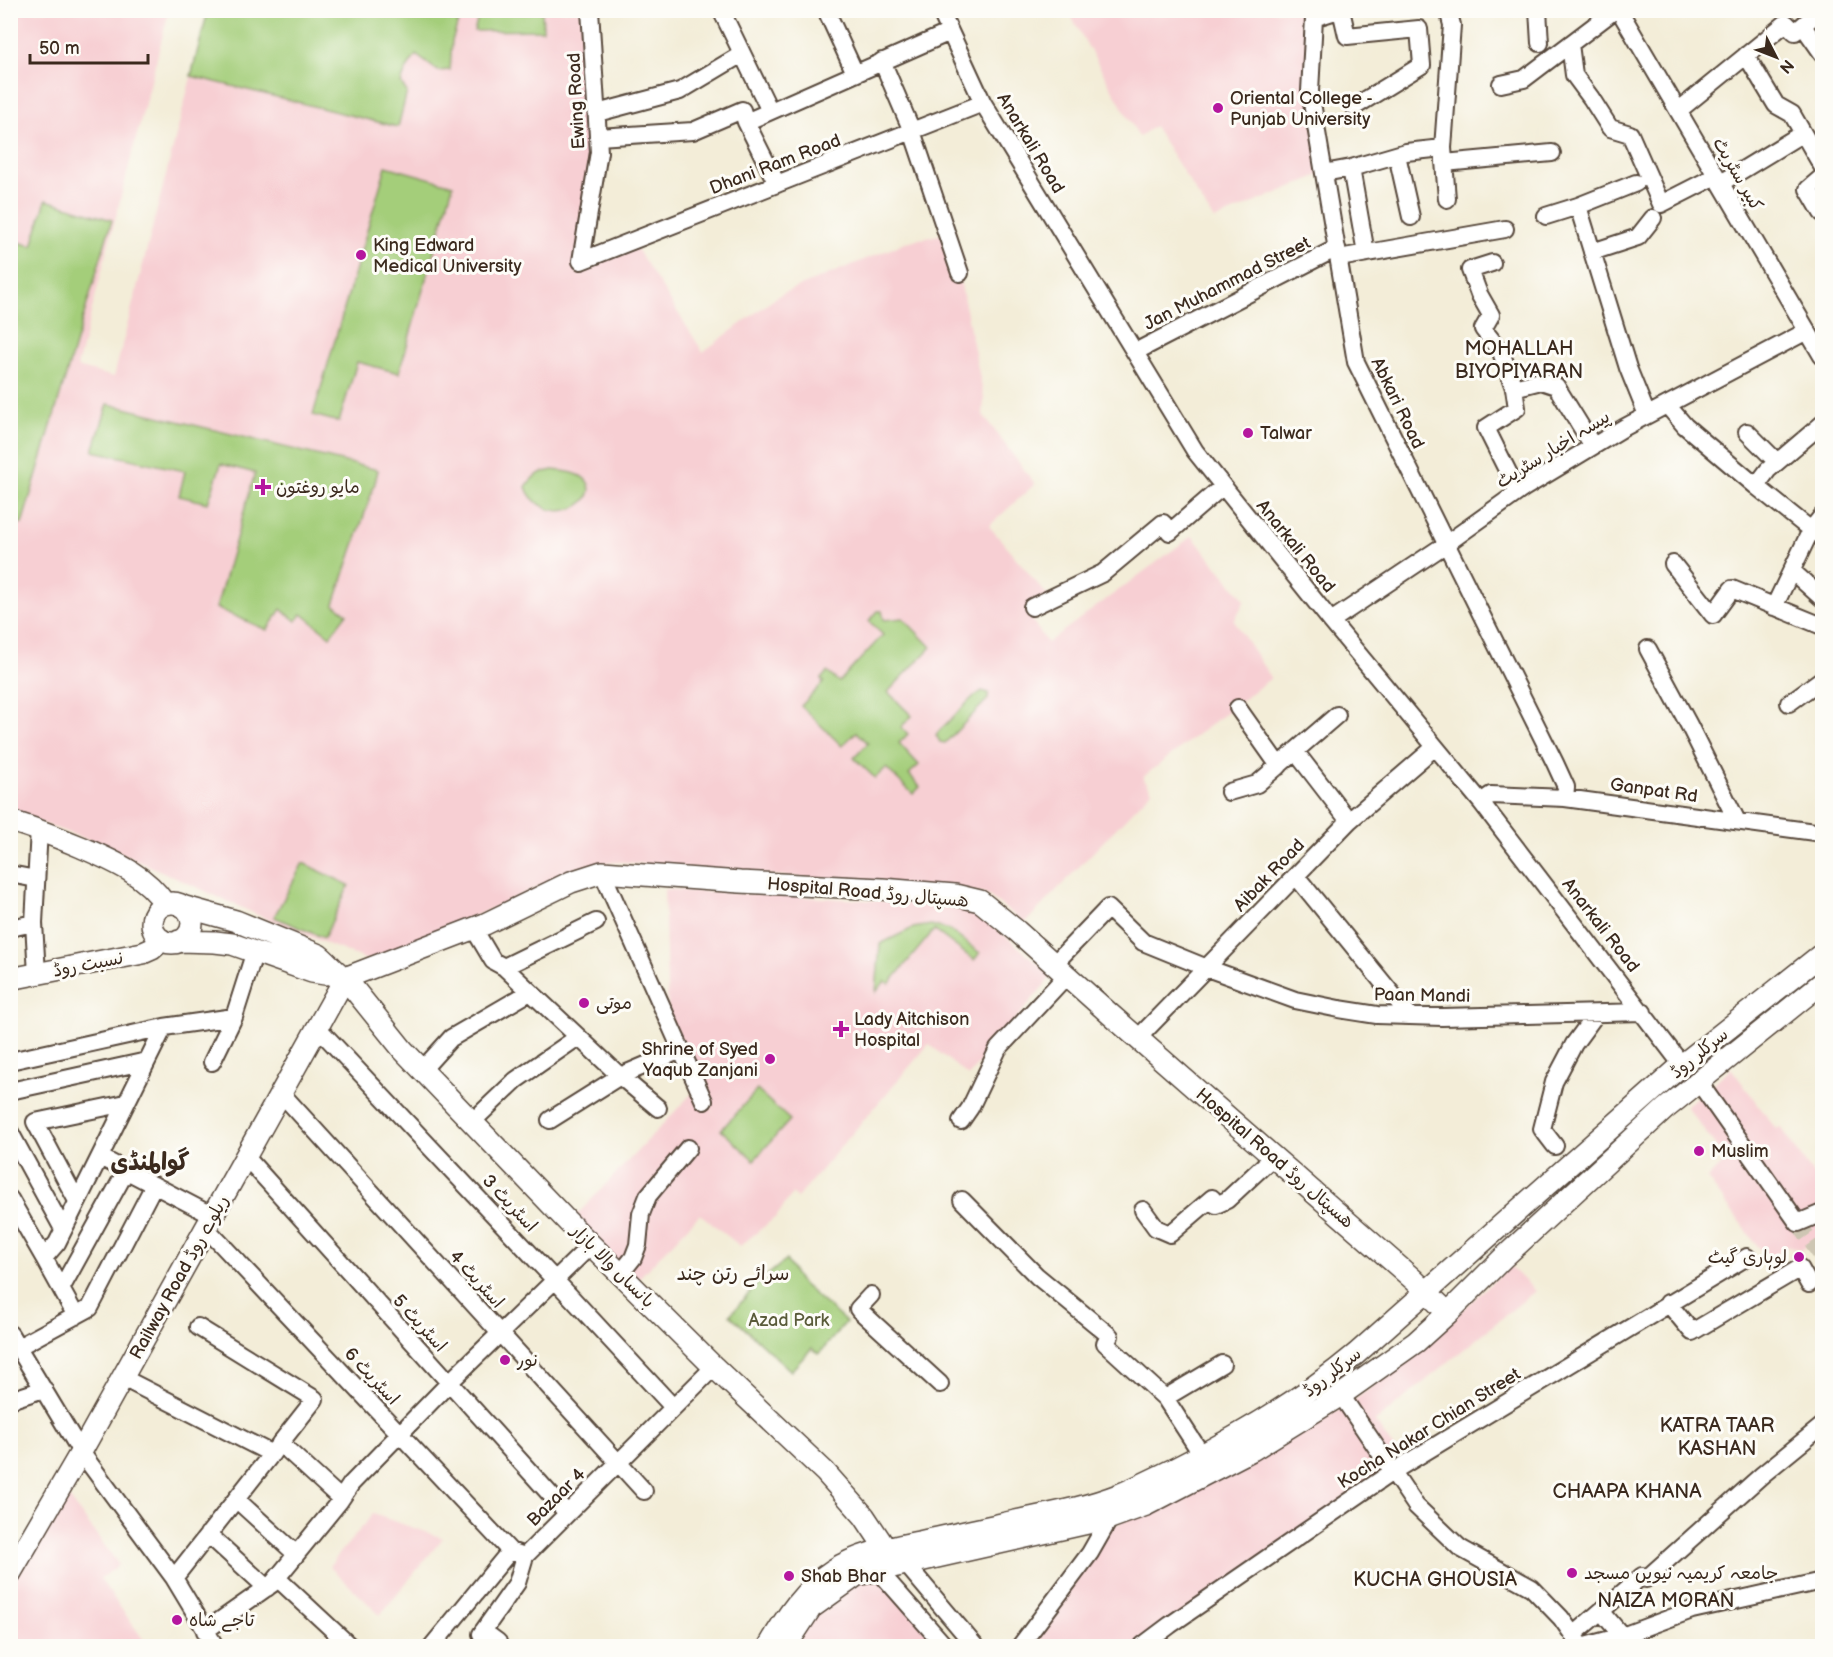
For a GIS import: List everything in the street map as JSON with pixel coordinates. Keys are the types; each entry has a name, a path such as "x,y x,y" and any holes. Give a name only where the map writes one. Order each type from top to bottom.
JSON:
{"main road":[{"path":"10,821 39,829 126,869 173,905 187,910 192,921 189,933 171,941 154,933 152,921 156,911 173,905 236,921 319,956 341,976"},
{"name":"Hospital Road ھسپتال روڈ","path":"171,941 215,942 255,951 312,972 341,976 474,929 572,882 602,872 955,895 980,901 1017,931 1448,1313"},
{"name":"نسبت روڈ","path":"10,979 143,953 171,941"},
{"name":"سرکلر روڈ","path":"770,1647 783,1623 805,1594 830,1571 853,1558 1094,1503 1140,1485 1202,1455 1308,1392 1426,1293 1683,1065 1822,954"},
{"name":"Railway Road ریلوے روڈ","path":"10,1575 123,1378 318,1028 341,976"},
{"name":"بانساں والا بازار","path":"341,976 403,1050 591,1245 714,1367 825,1472 864,1516 886,1549"},
{"name":"سرکلر روڈ","path":"786,1647 812,1608 857,1575 1110,1518 1146,1505 1252,1450 1341,1395 1428,1332 1528,1234 1656,1117 1822,983"},
{"path":"1385,1328 1404,1349"}],"street":[{"name":"Ewing Road","path":"581,261 599,152 590,10"},
{"path":"721,10 770,111"},
{"path":"826,10 855,73"},
{"name":"Anarkali Road","path":"940,10 983,103 1195,451 1331,621 1481,802 1683,1065"},
{"path":"1340,10 1347,36 1419,28 1422,65 1354,107"},
{"name":"Abkari Road","path":"1340,10 1314,18 1310,90 1356,362 1555,764 1566,787 1565,798"},
{"path":"1447,199 1444,156 1452,25 1448,10"},
{"path":"1538,10 1540,43"},
{"path":"1501,84 1524,79 1617,10"},
{"name":"کبیر سٹریٹ","path":"1617,10 1822,356"},
{"path":"1678,111 1786,23 1795,32 1821,10"},
{"path":"1803,26 1822,53"},
{"path":"746,122 950,32"},
{"path":"1570,44 1574,75 1610,128 1630,134 1661,204 1718,179 1803,132"},
{"path":"597,113 680,91 742,54"},
{"path":"1746,55 1776,105 1792,114 1822,166"},
{"path":"882,62 912,131 960,273"},
{"name":"Dhani Ram Road","path":"581,261 983,103"},
{"path":"598,137 693,131 742,110 777,184"},
{"path":"1324,172 1351,168 1406,152 1444,156 1552,153"},
{"path":"1397,155 1411,217"},
{"path":"1351,168 1366,253"},
{"path":"1822,177 1808,189 1822,213"},
{"path":"1546,216 1636,183"},
{"path":"1578,206 1628,368 1647,415"},
{"path":"1592,252 1638,237 1653,218"},
{"name":"Jan Muhammad Street","path":"1135,352 1338,253 1366,253 1505,229"},
{"path":"1492,262 1470,270 1479,294 1491,315 1483,329 1501,352 1514,388 1517,408 1486,428 1518,492"},
{"name":"پیسہ اخبار سٹریٹ","path":"1331,621 1446,544 1518,492 1647,415 1807,331"},
{"path":"1514,388 1541,381 1556,386 1593,447"},
{"path":"1667,405 1685,426 1811,530"},
{"path":"1755,486 1768,470 1822,424"},
{"path":"1747,432 1777,462"},
{"path":"1032,607 1103,573 1163,523 1170,532 1223,486"},
{"path":"1774,607 1811,530 1822,516"},
{"path":"1673,564 1713,615 1732,589 1822,627"},
{"path":"1792,571 1822,598"},
{"path":"1648,649 1737,821"},
{"path":"1789,703 1822,680"},
{"path":"1238,708 1279,766"},
{"path":"1229,792 1257,784 1338,715"},
{"name":"Aibak Road","path":"1138,1038 1349,821 1435,747"},
{"path":"1295,752 1349,821"},
{"name":"Ganpat Rd","path":"1481,802 1491,795 1565,798 1822,833"},
{"path":"37,974 34,923 39,829"},
{"path":"602,872 704,1101"},
{"path":"10,874 36,879"},
{"path":"1296,876 1410,1016"},
{"name":"Paan Mandi","path":"1060,969 1107,908 1143,942 1295,1000 1377,1015 1442,1017 1643,1012"},
{"path":"504,967 596,922"},
{"path":"10,928 34,923"},
{"path":"474,929 493,961 504,967 620,1076 658,1108"},
{"path":"212,1062 234,1017 255,951"},
{"path":"961,1121 970,1108 998,1049 1060,969"},
{"path":"422,1070 452,1038 530,992"},
{"path":"1555,1146 1542,1129 1554,1082 1574,1044 1596,1014"},
{"path":"10,1061 164,1027 234,1017"},
{"path":"44,1258 57,1243 164,1027"},
{"name":"اسٹریٹ 3","path":"318,1028 673,1407"},
{"path":"472,1122 516,1080 578,1037"},
{"path":"550,1119 620,1076 681,1050"},
{"path":"10,1091 147,1061"},
{"path":"1698,1081 1798,1224 1822,1213"},
{"name":"اسٹریٹ 4","path":"281,1093 644,1491"},
{"path":"77,1201 35,1122 126,1102"},
{"path":"10,1132 63,1229"},
{"path":"621,1273 633,1258 638,1245 641,1214 648,1196 688,1148"},
{"name":"اسٹریٹ 6","path":"100,1157 154,1185 210,1222 399,1434 517,1553"},
{"name":"اسٹریٹ 5","path":"246,1157 448,1384 567,1513"},
{"path":"1143,1210 1156,1228 1170,1234 1212,1198 1216,1205 1227,1200 1273,1157"},
{"path":"61,1288 126,1171"},
{"path":"154,1185 90,1308 76,1316 14,1340 81,1452 174,1578 215,1647"},
{"path":"10,1198 76,1316"},
{"path":"962,1200 1037,1276 1110,1336 1105,1343 1165,1398 1202,1455"},
{"path":"205,1631 272,1583 351,1484 448,1384 591,1245"},
{"name":"Kocha Nakar Chian Street","path":"1142,1647 1170,1624 1392,1472 1747,1257"},
{"path":"1668,1303 1692,1332 1800,1268 1809,1284"},
{"path":"871,1295 858,1309 939,1384"},
{"path":"174,1578 315,1399 198,1327"},
{"path":"1165,1398 1222,1364"},
{"name":"Bazaar 4","path":"432,1647 517,1553 567,1513 714,1367"},
{"path":"123,1378 276,1448 341,1499"},
{"path":"10,1400 44,1389"},
{"path":"1341,1395 1416,1506 1460,1548 1532,1588 1561,1618 1580,1643"},
{"path":"1580,1643 1601,1611 1642,1576 1646,1580 1762,1475 1822,1425"},
{"path":"236,1499 296,1554"},
{"path":"1020,1647 1090,1553 1110,1518"},
{"path":"208,1534 350,1647"},
{"path":"945,1647 878,1569 886,1549 906,1564 975,1647"},
{"path":"498,1642 482,1633 517,1583 517,1553"},
{"path":"1580,1643 1629,1639 1692,1610 1822,1581"},
{"path":"1601,1611 1629,1639"}],"shaded area":[{"name":"مایو روغتون","path":"11,11 169,11 77,367 114,377 208,11 584,11 594,155 577,266 634,244 703,352 781,294 910,241 943,234 961,285 984,398 983,415 1035,484 989,526 1048,596 1026,611 1047,643 1192,536 1245,600 1234,621 1271,678 1143,777 1152,791 1025,923 986,894 622,862 600,863 577,869 369,961 262,917 108,847 11,812"},
{"name":"Oriental College - Punjab University","path":"1068,11 1341,11 1314,18 1310,91 1324,173 1214,220 1154,126 1139,137"},
{"name":"Lady Aitchison Hospital","path":"664,889 971,906 1052,976 968,1076 929,1044 797,1198 792,1194 777,1216 740,1246 700,1214 637,1280 573,1219 698,1087 715,1117 668,1014"},
{"path":"1731,1068 1776,1129 1780,1127 1822,1187 1820,1238 1801,1250 1789,1246 1776,1254 1774,1268 1707,1178 1727,1161 1686,1106"},
{"path":"1510,1266 1535,1291 1375,1422 1405,1464 1142,1646 1022,1646 1110,1527 1183,1495 1348,1405 1413,1355"},
{"path":"61,1487 119,1565 100,1579 148,1646 11,1646 11,1574"},
{"path":"373,1514 443,1538 380,1615 329,1566"},
{"path":"878,1570 943,1646 786,1646 811,1608"}],"green space":[{"path":"208,10 464,11 461,13 452,41 450,70 438,71 416,55 406,70 401,83 407,92 398,127 191,76"},
{"path":"485,11 542,11 543,30 474,31 477,21"},
{"path":"386,166 453,185 399,373 357,362 339,422 313,415"},
{"path":"46,200 112,220 22,524 10,520 11,240 32,246"},
{"path":"108,404 378,470 334,604 347,614 330,636 302,614 296,621 281,609 267,630 216,608 255,473 221,464 208,503 179,496 185,471 93,451"},
{"path":"553,470 574,473 585,479 589,486 586,500 571,509 561,511 551,510 534,499 526,487 537,475"},
{"path":"878,611 882,611 884,620 903,618 931,647 888,692 912,716 901,727 908,734 899,743 919,765 909,774 920,787 913,794 886,768 875,778 854,758 868,743 856,732 842,746 801,706 824,682 821,679 827,672 839,682 883,635 869,621"},
{"path":"982,691 988,693 988,699 945,743 940,742 936,735 938,732"},
{"path":"303,863 349,885 324,938 274,917"},
{"path":"931,925 949,930 980,953 974,960 934,930 889,984 885,981 876,992 880,944 913,928"},
{"path":"757,1090 790,1120 754,1160 721,1130"},
{"name":"Azad Park","path":"786,1260 799,1281 846,1322 819,1354 812,1348 791,1371 730,1315 760,1281"}],"tunnel":[{"path":"1798,1223 1822,1257"}],"place":[{"name":"Oriental College - Punjab University","path":"1218,108"},
{"name":"King Edward Medical University","path":"361,255"},
{"name":"Talwar","path":"1248,433"},
{"name":"مایو روغتون","path":"263,487"},
{"name":"موتی","path":"584,1003"},
{"name":"Lady Aitchison Hospital","path":"841,1029"},
{"name":"Shrine of Syed Yaqub Zanjani","path":"770,1059"},
{"name":"Muslim","path":"1699,1151"},
{"name":"لوہاری گیٹ","path":"1799,1257"},
{"name":"نور","path":"505,1360"},
{"name":"جامعہ کریمیہ نیویں مسجد","path":"1572,1573"},
{"name":"Shab Bhar","path":"789,1576"},
{"name":"تاجے شاہ","path":"177,1620"}],"district":[{"name":"MOHALLAH BIYOPIYARAN","path":"1519,360"},
{"name":"گوالمنڈی","path":"150,1162"},
{"name":"سرائے رتن چند","path":"733,1273"},
{"name":"KATRA TAAR KASHAN","path":"1717,1436"},
{"name":"CHAAPA KHANA","path":"1627,1491"},
{"name":"KUCHA GHOUSIA","path":"1435,1579"},
{"name":"NAIZA MORAN","path":"1666,1600"}]}
